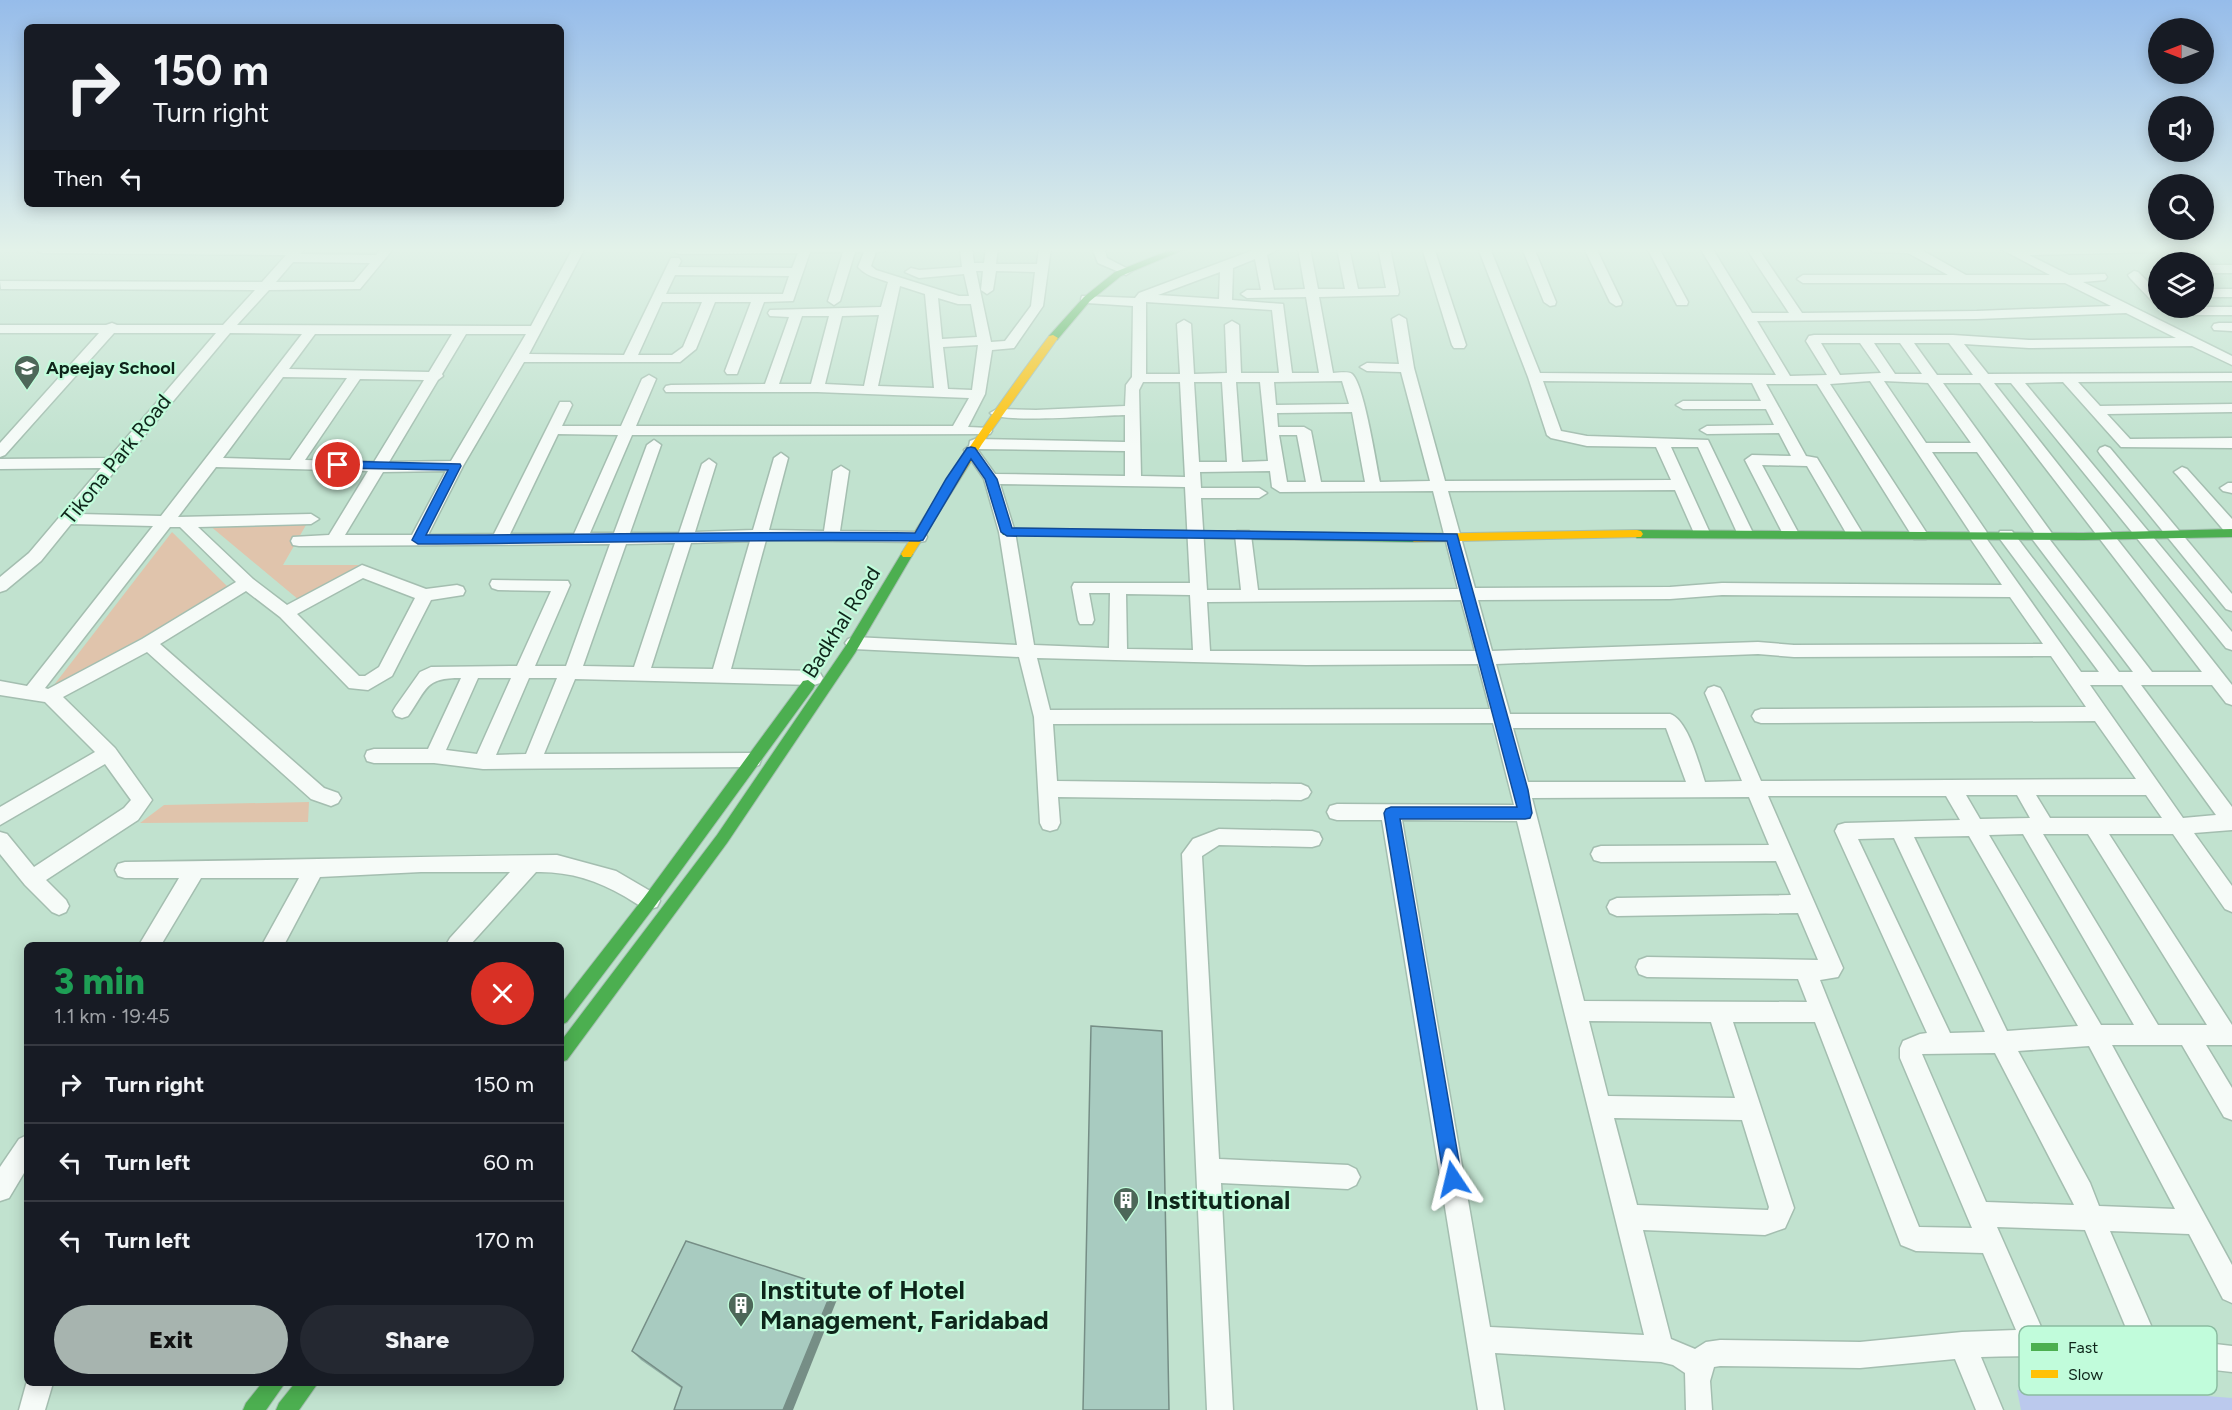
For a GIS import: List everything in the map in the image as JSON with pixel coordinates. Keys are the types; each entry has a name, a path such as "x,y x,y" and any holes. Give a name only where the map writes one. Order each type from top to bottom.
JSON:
{"street":[{"name":"Tikona Park Road","path":"0,586 35,557 111,463 241,314"},
{"path":"418,540 456,466 544,314"},
{"path":"629,359 650,314"},
{"path":"520,358 675,360 689,349 703,314"},
{"path":"732,371 753,314"},
{"path":"770,389 796,314"},
{"path":"817,388 833,314"},
{"path":"870,389 885,314"},
{"path":"933,314 941,392"},
{"path":"979,314 984,343 984,368 972,437 991,479 1007,532 1027,653 1043,717 1050,823"},
{"path":"936,343 1009,345 1031,314"},
{"name":"Badkhal Road","path":"564,1050 722,839 854,644 912,537 1010,375 1065,314"},
{"name":"Badkhal Road","path":"831,652 952,479 972,437 997,413 1073,314"},
{"path":"1133,481 1133,385 1139,378 1140,314"},
{"path":"1279,314 1286,378"},
{"path":"1316,314 1327,377"},
{"path":"1449,314 1459,345"},
{"path":"1510,314 1535,377 1549,422 1556,435 1587,441 1703,443 1745,533"},
{"path":"1745,314 1786,380"},
{"path":"1796,314 1799,318"},
{"path":"1747,317 2007,314"},
{"path":"2138,314 2232,361"},
{"path":"1399,319 1407,368 1521,790 1661,1349"},
{"path":"1184,324 1202,657"},
{"path":"1232,325 1231,378 1235,466"},
{"path":"0,329 112,327 535,330"},
{"path":"0,452 112,327"},
{"path":"31,693 212,462 312,329"},
{"path":"333,542 436,376 462,329"},
{"path":"1920,535 1829,380 1812,341 1818,339 1953,339 2029,344 2194,342"},
{"path":"1864,339 1891,378"},
{"path":"1904,339 2042,536 2148,678"},
{"path":"1953,339 2232,698"},
{"path":"1367,367 1407,368"},
{"path":"279,373 436,376"},
{"path":"295,463 356,375"},
{"path":"1139,378 1347,377 1358,408 1373,486"},
{"path":"1535,377 1757,380 1829,380 1874,377 1932,379 2232,377"},
{"path":"1874,377 2014,591 2232,903"},
{"path":"1267,378 1271,431 1280,487 1680,485"},
{"path":"580,538 649,379"},
{"path":"2015,379 2232,644"},
{"path":"2068,379 2126,444 2232,443"},
{"path":"1757,380 1801,460"},
{"path":"671,389 817,388 978,394"},
{"path":"500,538 565,405"},
{"path":"1683,405 1770,405"},
{"path":"1269,410 1358,408"},
{"path":"2096,410 2232,408"},
{"path":"997,413 1036,414 1132,410"},
{"path":"1707,429 1783,429"},
{"path":"554,430 972,437 1133,447"},
{"path":"1271,431 1304,431 1314,487"},
{"path":"1662,443 1702,533"},
{"path":"532,762 570,673 622,539 654,445"},
{"path":"1922,448 1981,447"},
{"path":"2105,451 2232,604"},
{"path":"720,676 781,458"},
{"path":"1791,534 1752,460 1812,460 1855,534"},
{"path":"212,462 380,467 456,466"},
{"path":"0,464 111,463"},
{"path":"640,675 709,464"},
{"path":"1193,481 1235,466 1278,466"},
{"path":"831,535 842,471"},
{"path":"2182,472 2232,531"},
{"path":"991,479 1193,481 1259,493"},
{"path":"67,519 164,522 311,519"},
{"path":"184,522 247,583 286,613 352,681 368,683 386,670 425,595"},
{"path":"1007,532 1452,537 1702,533 2145,537 2232,531"},
{"path":"299,541 622,539 759,535 912,537"},
{"path":"1243,535 1250,596"},
{"path":"2006,535 2232,822"},
{"path":"286,613 362,571 425,595 457,591"},
{"path":"50,696 148,644 247,583"},
{"path":"483,762 562,585 498,584"},
{"path":"1086,620 1080,587 1250,596 1670,593 1722,589 2014,591"},
{"path":"1118,588 1118,655"},
{"path":"148,644 318,794 331,798"},
{"path":"854,644 1027,653 1202,657 1485,658 1758,648 1794,651 2055,650"},
{"path":"402,711 426,677 437,672 720,676 817,673"},
{"path":"434,756 472,673"},
{"name":"Badkhal Road","path":"564,1013 651,901 817,673"},
{"path":"2075,680 2216,678"},
{"path":"0,688 50,696 108,753 142,800 131,814 32,879"},
{"path":"1647,967 1805,970 1830,970 1832,968 1714,693"},
{"path":"1761,716 2100,714"},
{"path":"1043,717 1501,718 1670,721 1674,724 1698,787"},
{"path":"0,817 108,753"},
{"path":"374,756 434,756 483,762 752,760"},
{"path":"1521,790 1698,787 2153,787"},
{"path":"1951,787 2095,1035 2232,1290"},
{"path":"2022,787 2036,826 2152,1035"},
{"path":"1049,789 1301,792"},
{"path":"1337,812 1525,813"},
{"path":"1391,813 1491,1410"},
{"path":"1943,1043 1845,831 2036,826 2178,826 2232,822"},
{"path":"2093,826 2229,1035"},
{"path":"1901,831 2001,1042 2093,1218 2138,1326"},
{"path":"1220,1410 1210,1171 1192,854 1197,846 1219,837 1312,839"},
{"path":"0,840 32,879 59,906"},
{"path":"1601,854 1784,853"},
{"path":"125,870 314,869 422,864 557,863 609,877 651,901"},
{"path":"460,942 530,864"},
{"path":"275,942 314,869"},
{"path":"152,942 195,870"},
{"path":"1617,907 1806,904"},
{"path":"1805,970 1910,1236 1916,1239 1990,1241"},
{"path":"1575,1011 1821,1012"},
{"path":"1627,1217 1765,1223 1776,1219 1782,1208 1719,1012"},
{"path":"2027,1326 1911,1058 1911,1048 1920,1044 2001,1042 2095,1035 2229,1035"},
{"path":"2188,1035 2232,1109"},
{"path":"1600,1107 1750,1109"},
{"path":"0,1189 24,1152"},
{"path":"1210,1171 1348,1177"},
{"path":"1978,1214 2195,1222"},
{"path":"1480,1339 1661,1349 1679,1354 1699,1367"},
{"path":"1700,1410 1695,1382 1699,1367 1706,1355 1720,1353 1860,1355 1962,1345 2019,1343"},
{"path":"1962,1345 1990,1410"},
{"path":"2217,1357 2232,1359"},
{"path":"31,1410 39,1386"},
{"path":"253,1410 273,1386"},
{"path":"286,1410 306,1386"}],"shaded area":[{"path":"209,525 306,525 283,565 359,565 299,600"},
{"path":"172,532 231,590 54,685"},
{"path":"309,802 308,822 140,823 164,805"}],"water":[{"path":"2017,1390 2019,1390 2019,1395 2194,1395 2232,1398 2232,1410 2021,1410"}],"building":[{"name":"Institutional","path":"1091,1026 1162,1031 1169,1410 1083,1410"},
{"name":"Institute of Hotel Management, Faridabad","path":"686,1241 833,1288 783,1410 674,1410 682,1387 632,1351"}],"traffic: fast":[{"path":"1053,338 1074,314"},
{"path":"1007,532 1414,538"},
{"path":"1637,534 2083,537 2232,533"},
{"path":"564,1050 722,839 850,650 907,554"},
{"path":"564,1013 650,901 808,685"},
{"path":"253,1410 273,1386"},
{"path":"286,1410 306,1386"}],"traffic: slow":[{"path":"907,554 977,444 1053,338"},
{"path":"1414,538 1637,534"}],"place":[{"name":"Apeejay School","path":"27,391"},
{"name":"Institutional","path":"1126,1223"},
{"name":"Institute of Hotel Management, Faridabad","path":"741,1328"}],"route":[{"path":"338,465 456,466 418,540 622,539 759,535 919,537 971,450 991,479 1007,532 1452,537 1521,790 1525,813 1391,813 1453,1179"}]}
